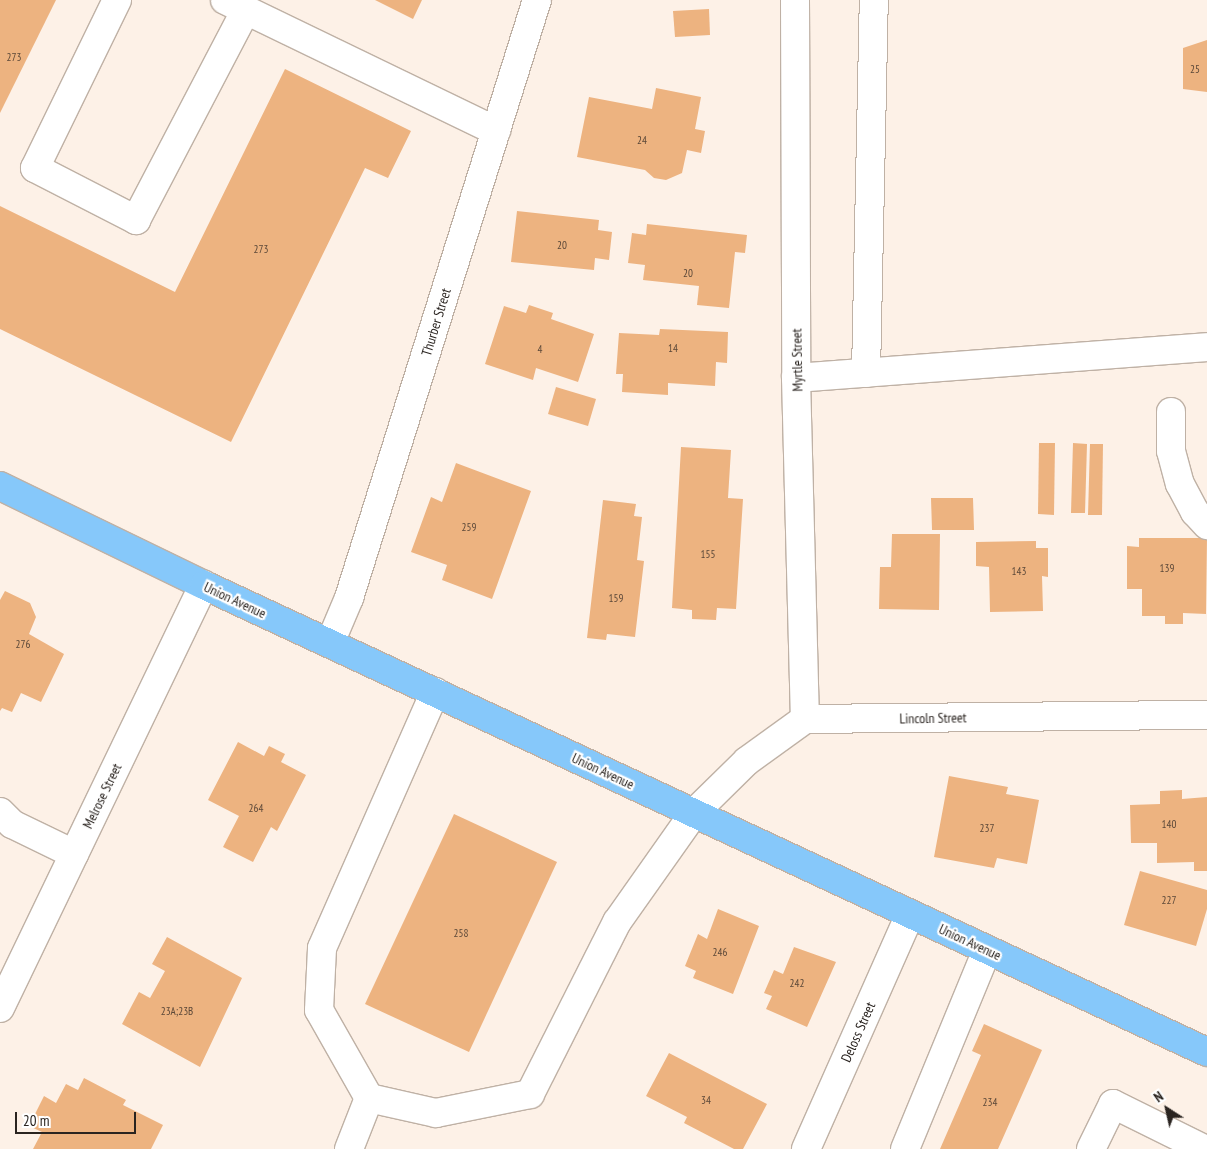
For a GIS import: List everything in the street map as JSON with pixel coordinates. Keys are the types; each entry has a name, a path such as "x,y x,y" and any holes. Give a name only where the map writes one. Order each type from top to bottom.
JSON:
{"main road":[{"name":"Union Avenue","path":"0,486 204,585 1207,1052"}],"street":[{"path":"117,0 35,168 136,220 236,5 496,131"},
{"name":"Thurber Street","path":"330,643 352,589 537,0"},
{"name":"Myrtle Street","path":"795,0 796,378 805,719"},
{"path":"866,373 874,0"},
{"path":"796,378 1207,347"},
{"path":"1171,412 1171,451 1180,484 1194,512 1207,525"},
{"name":"Melrose Street","path":"0,1008 204,585"},
{"path":"434,692 322,948 319,1010 369,1098 436,1113 530,1094 617,922 694,813 747,761 805,719"},
{"name":"Lincoln Street","path":"805,719 1207,715"},
{"path":"0,812 12,824 74,854"},
{"name":"Deloss Street","path":"806,1149 910,914"},
{"path":"905,1149 987,950"},
{"path":"349,1149 369,1098"},
{"path":"1091,1149 1113,1104 1204,1149"}],"building":[{"path":"0,0 56,0 0,113"},
{"path":"375,0 422,0 413,19"},
{"path":"709,9 710,35 675,37 673,11"},
{"path":"1207,40 1207,92 1183,89 1183,48"},
{"path":"285,69 411,131 388,178 365,168 231,442 0,329 0,206 175,292"},
{"path":"656,88 701,97 695,129 705,131 701,153 687,150 682,173 666,180 654,178 645,170 577,157 589,97 652,109"},
{"path":"517,211 599,220 598,230 612,232 609,260 595,258 594,270 511,262"},
{"path":"647,224 747,235 745,253 735,252 729,308 697,305 699,286 643,280 645,265 628,263 632,233 646,235"},
{"path":"529,305 553,313 551,319 594,334 578,382 536,368 533,380 485,364 504,306 526,313"},
{"path":"660,329 728,332 727,363 716,362 715,386 668,383 668,395 622,392 623,374 616,374 619,333 659,335"},
{"path":"556,387 596,399 588,426 548,414"},
{"path":"1039,443 1055,443 1054,515 1038,514"},
{"path":"1073,443 1087,444 1085,513 1071,513"},
{"path":"1090,444 1103,444 1102,515 1088,515"},
{"path":"681,447 731,450 728,498 743,499 736,609 717,608 716,620 692,619 692,610 672,608"},
{"path":"456,463 531,491 492,599 442,580 447,565 411,552 431,497 442,502"},
{"path":"931,498 973,498 974,530 932,530"},
{"path":"603,500 636,504 634,516 642,517 637,560 644,561 635,637 607,634 606,640 587,638"},
{"path":"892,534 940,534 939,610 879,609 880,567 891,567"},
{"path":"1139,538 1207,538 1206,614 1183,613 1183,624 1165,624 1165,616 1142,616 1142,589 1127,589 1127,546 1139,547"},
{"path":"1036,541 1036,548 1048,548 1048,577 1042,576 1043,611 990,612 989,567 976,566 976,542"},
{"path":"5,591 30,603 36,617 29,634 64,654 41,702 21,693 12,712 2,708 0,711 0,600"},
{"path":"238,742 264,756 269,746 285,754 281,762 306,775 277,831 271,827 253,862 223,847 239,816 208,800"},
{"path":"949,776 1008,787 1006,794 1039,800 1027,864 997,858 994,868 934,857"},
{"path":"1182,790 1182,799 1207,797 1207,871 1194,871 1194,862 1157,863 1157,843 1131,843 1130,805 1160,804 1160,791"},
{"path":"454,814 557,862 469,1052 365,1004"},
{"path":"1140,871 1207,890 1207,909 1196,946 1124,925"},
{"path":"718,909 759,926 733,994 693,978 696,971 685,966 698,934 707,939"},
{"path":"167,937 242,978 200,1067 122,1024 139,992 150,998 165,971 152,964"},
{"path":"794,947 836,962 807,1027 766,1009 772,996 764,993 774,970 783,974"},
{"path":"984,1024 1042,1050 998,1149 940,1149 981,1055 972,1051"},
{"path":"669,1053 767,1104 743,1149 734,1149 684,1123 687,1117 646,1096"},
{"path":"84,1078 126,1100 123,1105 163,1125 151,1149 33,1149 42,1132 29,1126 44,1096 56,1103 66,1084 78,1090"}]}
